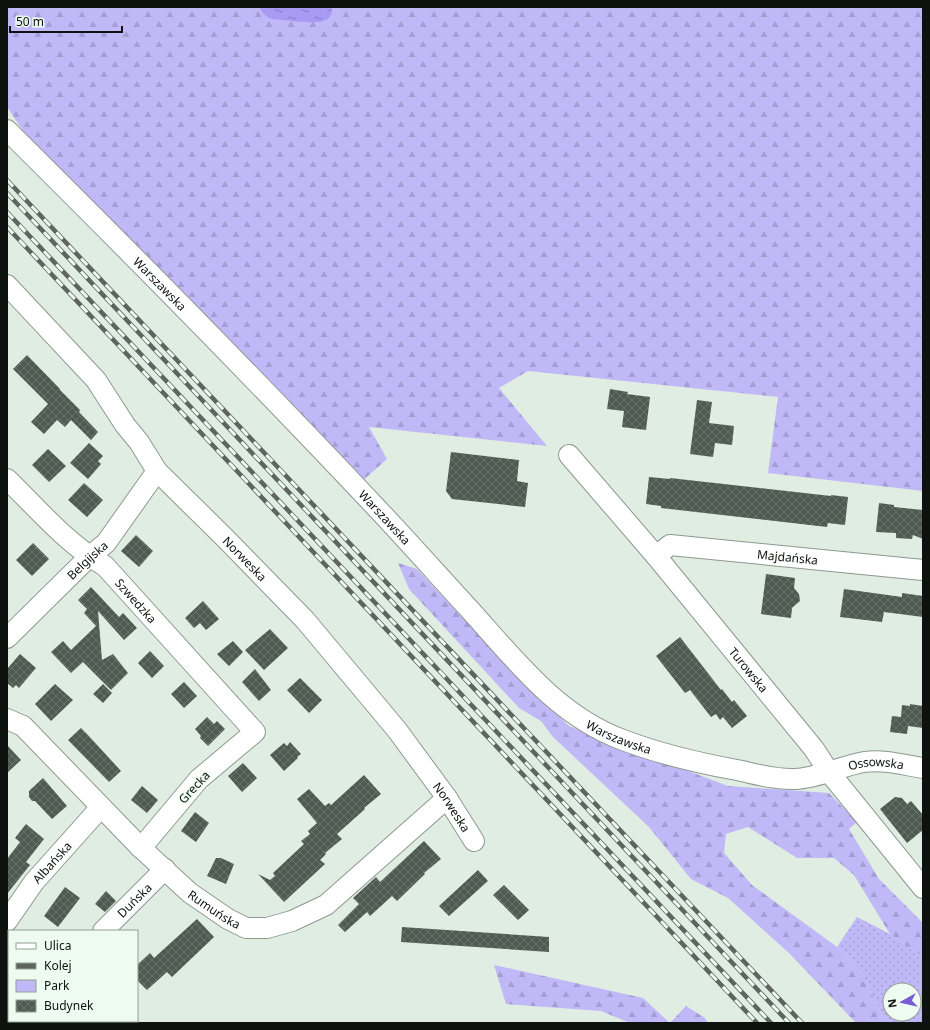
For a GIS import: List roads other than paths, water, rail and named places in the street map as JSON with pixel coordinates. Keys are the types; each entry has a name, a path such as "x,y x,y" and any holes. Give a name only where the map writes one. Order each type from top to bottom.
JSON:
{"street":[{"name":"Warszawska","path":"7,130 304,431 421,555 534,681 564,707 581,719 620,739 676,757 771,777 793,779 811,777 829,772"},
{"name":"Norweska","path":"7,285 96,380 125,426 139,442 157,471 305,620 397,730 447,798 474,841"},
{"name":"Turowska","path":"568,456 656,556 814,749 829,772 923,888"},
{"name":"Belgijska","path":"7,638 89,557 106,543 157,471"},
{"name":"Szwedzka","path":"7,479 89,557 105,566 255,732"},
{"name":"Majdańska","path":"656,556 670,545 923,570"},
{"name":"Rumuńska","path":"7,719 23,726 141,848 190,893 228,919 246,928 267,928 292,921 326,905 447,798"},
{"name":"Grecka","path":"141,848 199,779 255,732"},
{"name":"Ossowska","path":"829,772 868,761 886,762 923,768"},
{"name":"Albańska","path":"7,921 34,882 101,807"},
{"name":"Duńska","path":"104,930 165,869"}],"water":[{"path":"260,7 332,7 332,11 328,19 307,22 272,19 264,14"}],"railway":[{"path":"7,180 802,1023"},
{"path":"7,193 789,1023"},
{"path":"7,212 771,1023"},
{"path":"7,227 757,1023"}]}
